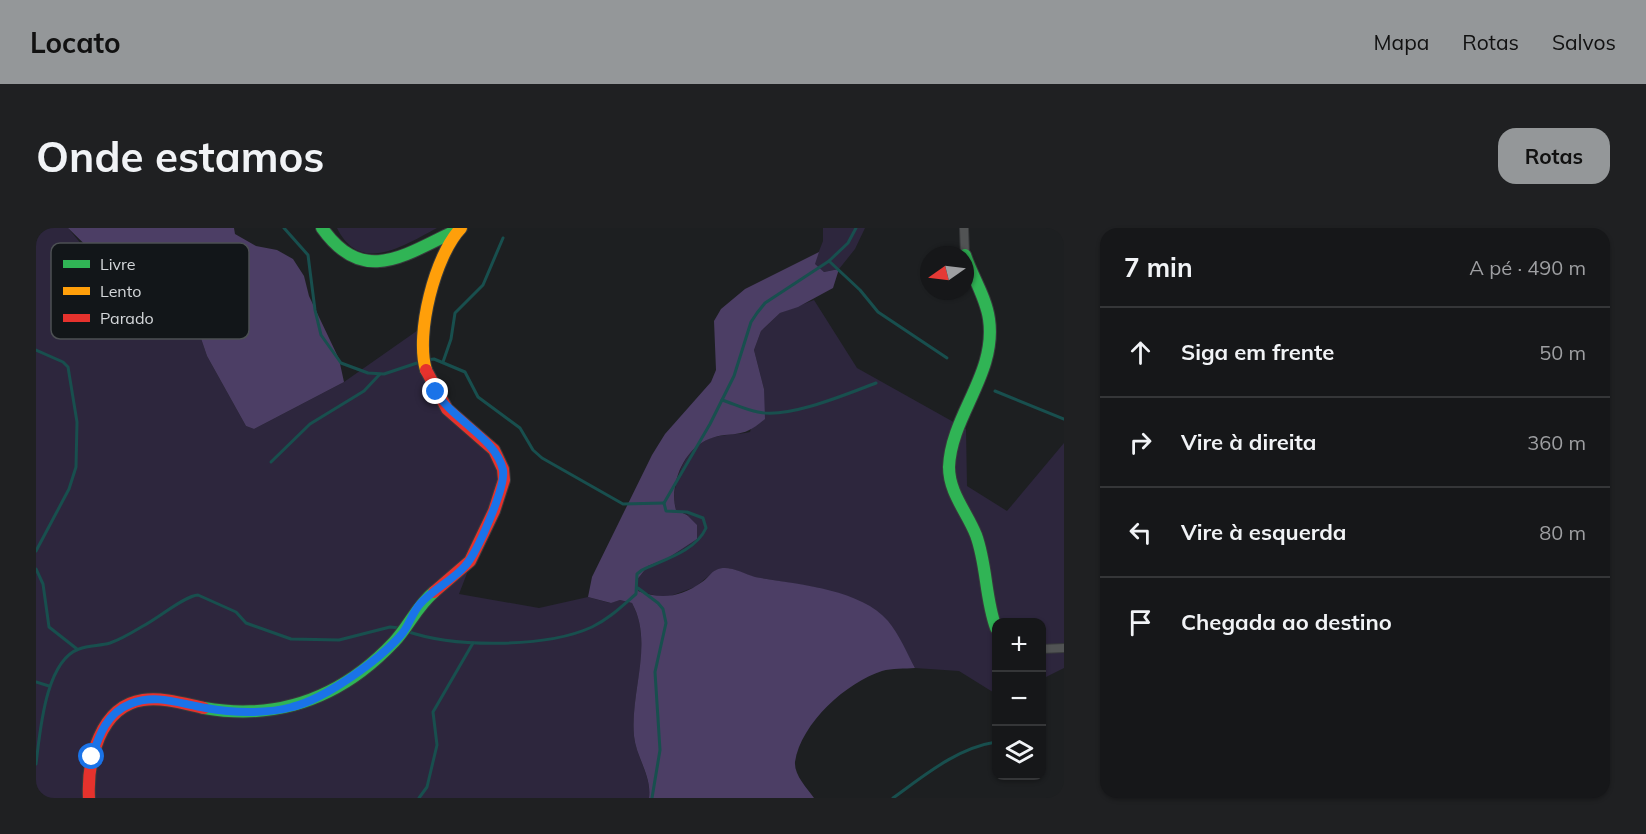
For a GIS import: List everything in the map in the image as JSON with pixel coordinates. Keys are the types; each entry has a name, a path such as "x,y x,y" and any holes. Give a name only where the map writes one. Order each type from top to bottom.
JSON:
{"street":[{"path":"322,228 335,247 346,256 367,262 395,258 459,229"},
{"path":"964,228 965,246"},
{"path":"89,798 89,773 97,741 105,724 117,711 131,703 149,699 170,699 204,708 243,710 292,707 308,701 358,671 392,645 403,633 418,606 470,561 502,488 503,470 489,444 454,416 442,401 430,380 422,354 422,339 439,258 442,248 459,229"},
{"path":"974,276 986,303 991,336 973,400 956,436 950,459 949,480 976,535 984,563 992,618"},
{"path":"1046,649 1064,648"}],"shaded area":[{"path":"36,228 68,228 80,243 51,243 51,339 201,339 207,356 246,426 254,429 344,382 431,321 425,362 443,404 508,467 459,594 539,608 588,597 610,603 620,600 632,603 638,619 641,651 634,736 648,782 649,798 36,798"},
{"path":"68,228 234,228 235,234 256,246 277,250 293,259 304,276 309,296 339,359 344,382 254,429 246,426 207,356 201,339 249,339 249,243 83,243"},
{"path":"337,228 437,228 396,248 370,253 358,250 347,242"},
{"path":"823,228 865,228 855,249 839,269 824,272 814,264 823,241"},
{"path":"819,252 815,264 824,272 839,269 833,288 798,307 780,313 761,331 754,350 764,389 765,419 743,433 709,439 692,451 685,460 680,469 674,500 676,510 687,515 697,525 697,539 668,558 648,566 636,581 638,591 655,596 679,594 704,581 714,571 726,568 755,577 807,585 844,594 876,610 888,621 915,668 886,670 868,676 841,694 816,719 799,747 795,762 799,776 814,798 649,798 648,782 634,736 641,651 638,618 632,603 620,600 611,603 588,597 592,577 652,455 665,434 711,382 716,370 714,321 721,309 745,289"},
{"path":"814,300 857,368 966,429 967,486 1007,511 1064,443 1064,668 1046,677 1046,618 992,618 992,692 959,671 915,668 906,652 866,605 819,588 754,577 729,568 716,570 695,587 665,598 638,591 636,581 648,566 668,558 688,515 676,510 675,501 677,480 685,460 699,444 708,439 750,432 764,389 754,350 761,331 780,313"}],"waterway":[{"path":"284,228 308,255 315,310 321,335 341,363 368,373 384,374 420,362"},
{"path":"406,631 426,637 474,643 526,642 573,634 604,620 636,594 637,574 642,570 678,554 695,543 706,528 703,518 687,512 666,511 664,503 710,424 734,376 751,322 765,303 829,261 848,243 856,228"},
{"path":"443,362 451,339 455,313 483,285 503,238"},
{"path":"829,261 860,290 878,312 947,358"},
{"path":"36,350 63,362 68,367 77,422 76,467 69,489 36,551"},
{"path":"426,360 434,359 465,372 478,397 520,428 533,450 542,458 623,504 664,503"},
{"path":"271,462 310,424 364,391 380,374"},
{"path":"722,400 758,412 785,412 834,399 876,383"},
{"path":"995,391 1064,419"},
{"path":"36,569 43,584 49,627 77,649"},
{"path":"638,588 663,609 666,623 655,672 660,750 652,798"},
{"path":"36,764 46,699 58,668 68,656 79,649 119,640 193,596 198,595 236,612 246,623 291,639 339,640 390,627 400,628"},
{"path":"419,798 427,787 437,745 433,712 473,643"},
{"path":"36,682 49,686"},
{"path":"893,798 955,756 992,743"}],"traffic: fast":[{"path":"322,228 337,245 352,256 367,261 382,261 398,257 451,233"},
{"path":"974,276 987,311 990,339 980,376 957,430 949,467 955,494 980,546 992,618"},
{"path":"204,708 258,711 308,700 331,690 353,677 394,642 434,592"}],"traffic: slow":[{"path":"426,370 423,355 425,316 443,257 461,228"}],"traffic: jam":[{"path":"426,370 447,409 494,450 503,469 504,480 494,511 470,561 434,592"},
{"path":"89,798 94,752 106,724 116,713 128,704 151,699 174,701 204,708"}],"route":[{"path":"92,757 105,724 117,711 131,703 149,699 170,699 220,710 292,707 323,693 358,671 392,645 403,633 418,606 470,561 482,537 504,479 500,460 495,451 454,416 436,392"}]}
